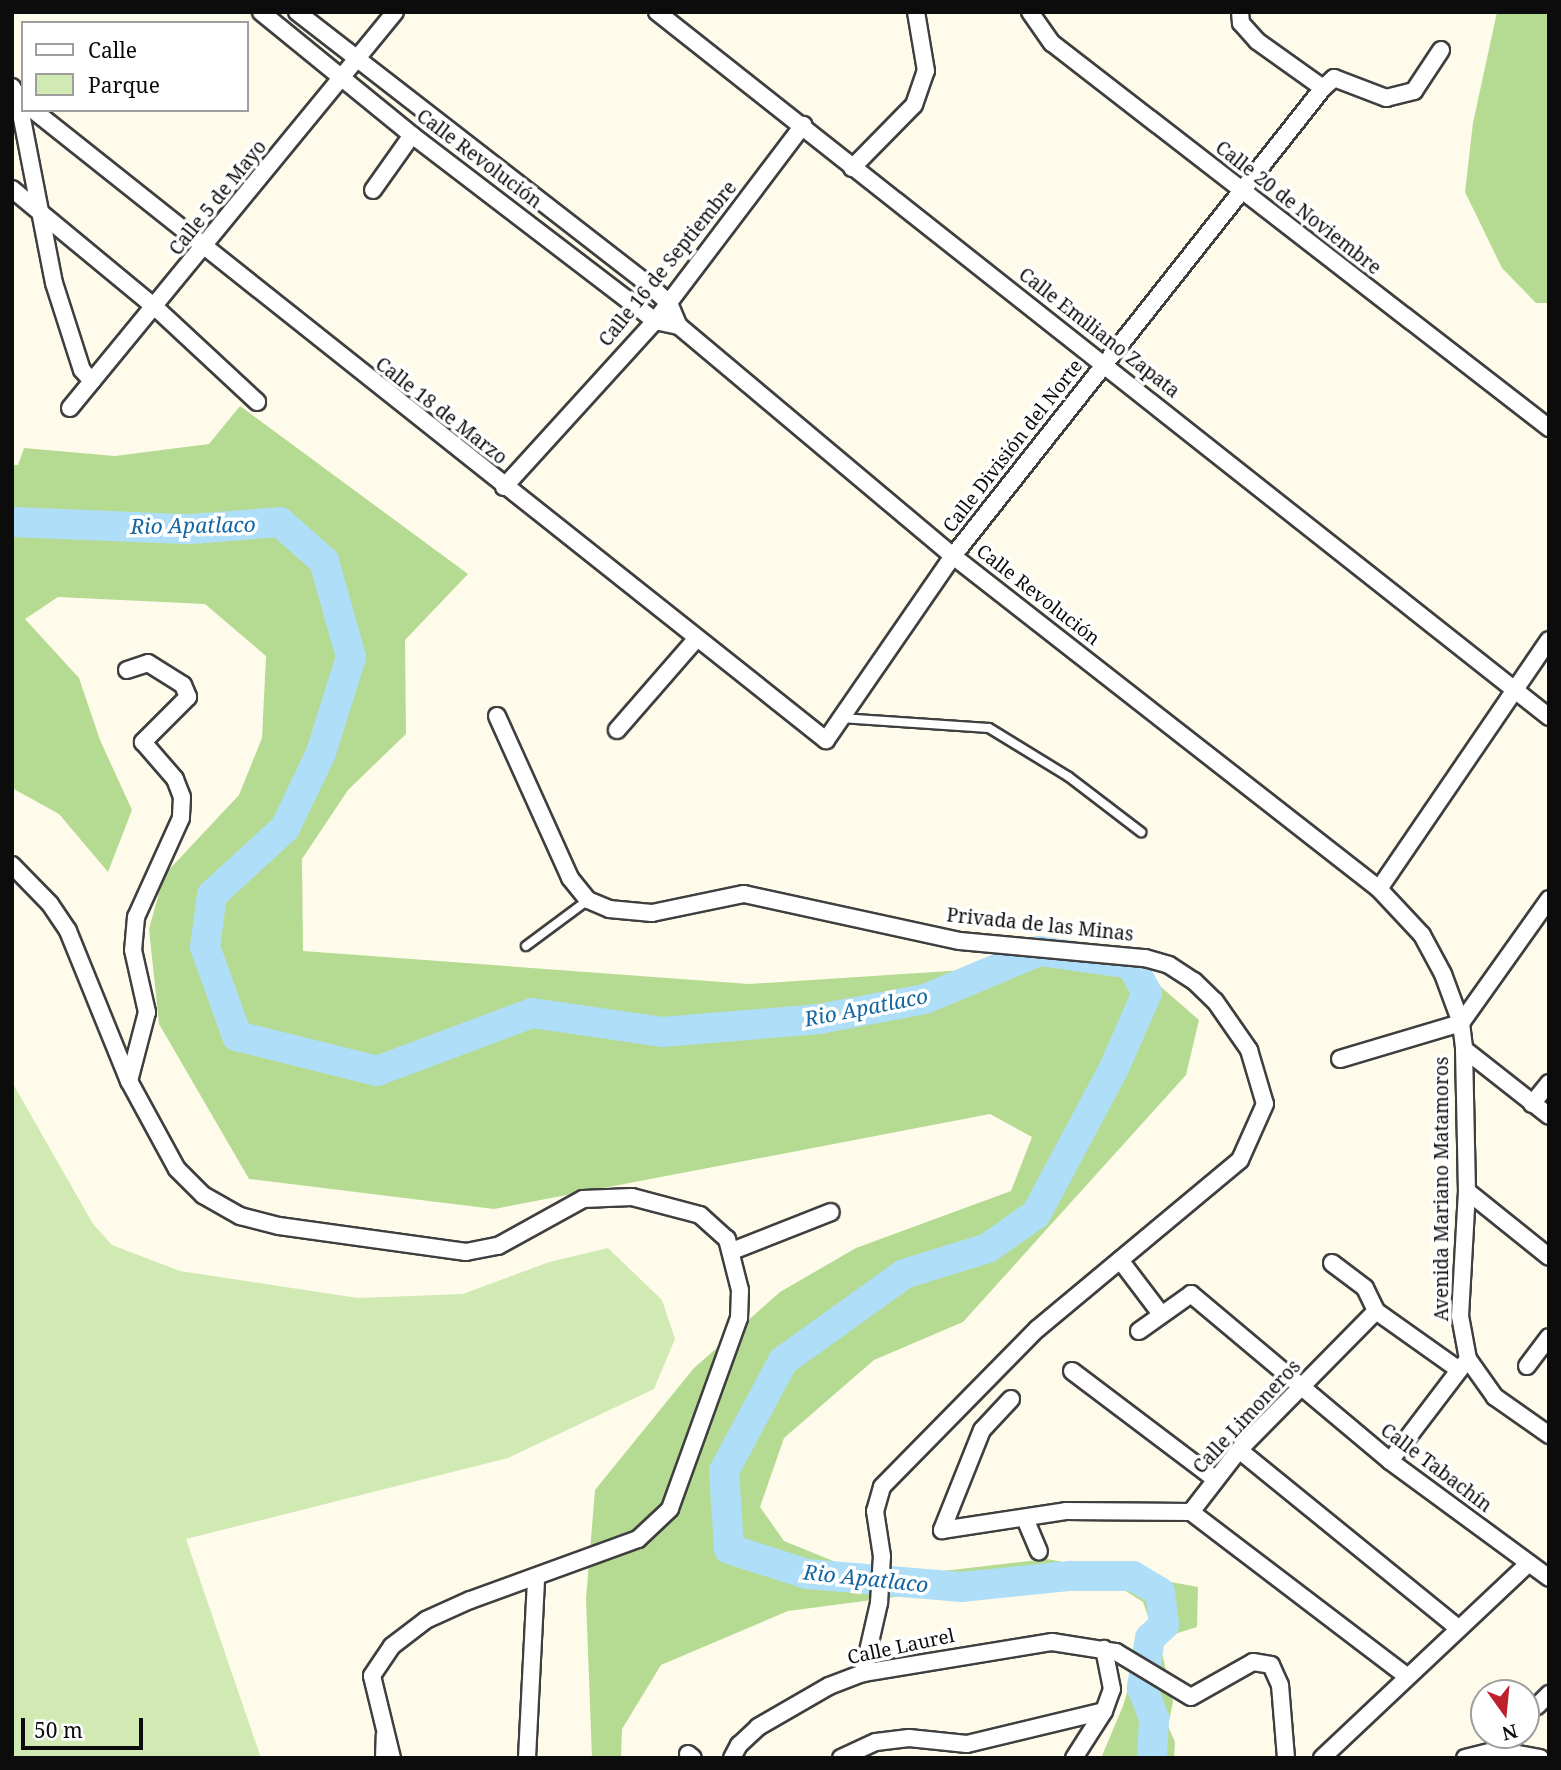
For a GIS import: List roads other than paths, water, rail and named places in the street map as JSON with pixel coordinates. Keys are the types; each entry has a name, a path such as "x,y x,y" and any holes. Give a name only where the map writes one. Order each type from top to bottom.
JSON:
{"street":[{"name":"Calle Revolución","path":"261,12 412,135 655,321 679,326"},
{"name":"Calle Revolución","path":"297,12 669,303 679,326 953,556 1379,889"},
{"name":"Calle 5 de Mayo","path":"70,408 156,308 395,12"},
{"name":"Calle Emiliano Zapata","path":"657,12 803,125 852,168 1516,687"},
{"path":"852,168 914,105 926,71 916,12"},
{"name":"Calle 20 de Noviembre","path":"1030,12 1052,43 1549,428"},
{"path":"1240,12 1241,23 1257,41 1323,88 1334,78 1386,98 1414,91 1441,50"},
{"name":"Calle División del Norte","path":"826,740 953,556 1323,88"},
{"path":"16,95 54,283 82,370 92,381"},
{"name":"Calle 18 de Marzo","path":"35,112 503,487 826,740"},
{"name":"Calle 16 de Septiembre","path":"503,487 655,321 803,125"},
{"path":"373,190 412,135"},
{"path":"12,188 156,308 257,402"},
{"path":"617,730 696,639"},
{"path":"1379,889 1549,640"},
{"path":"127,670 148,663 183,685 188,697 143,743 175,779 182,797 181,818 136,917 133,950 147,1012 129,1081"},
{"path":"1516,687 1549,717"},
{"path":"497,716 570,878 588,900"},
{"path":"12,865 50,904 68,931 129,1081 177,1169 203,1195 240,1216 279,1226 466,1252 498,1246 583,1199 632,1197 700,1215 727,1239 740,1290 739,1318 670,1509 638,1539 426,1620 392,1646 372,1676 381,1726 392,1758"},
{"name":"Avenida Mariano Matamoros","path":"1379,889 1422,935 1444,974 1461,1023 1467,1191 1460,1316 1463,1364 1495,1397 1549,1435"},
{"name":"Privada de las Minas","path":"588,900 609,909 652,913 744,894 961,941 1145,957 1194,981 1215,1001 1249,1050 1265,1104 1240,1160 1037,1329 882,1487 875,1511 882,1556 879,1604 863,1673"},
{"path":"1340,1059 1461,1023 1549,899"},
{"path":"1464,1049 1549,1116"},
{"path":"1532,1104 1549,1083"},
{"path":"1467,1191 1549,1257"},
{"path":"732,1251 831,1212"},
{"path":"1120,1260 1161,1314 1139,1331"},
{"path":"1332,1263 1365,1288 1370,1316 1463,1364 1390,1461"},
{"name":"Calle Tabachín","path":"1161,1314 1191,1294 1390,1461 1549,1578"},
{"name":"Calle Limoneros","path":"1191,1512 1238,1450 1370,1316"},
{"path":"1527,1366 1549,1337"},
{"path":"1072,1371 1215,1479"},
{"path":"1012,1399 982,1430 942,1531 1026,1521 1066,1511 1191,1512 1406,1676"},
{"path":"1238,1450 1457,1627"},
{"path":"1026,1521 1039,1551"},
{"path":"1322,1758 1457,1627 1528,1563"},
{"path":"527,1758 536,1578"},
{"name":"Calle Laurel","path":"732,1758 739,1745 758,1727 829,1686 863,1673 1052,1642 1104,1649 1129,1658 1179,1693 1191,1697 1210,1690 1253,1662 1271,1665 1280,1685 1286,1758"},
{"path":"1074,1758 1104,1711 1112,1689 1104,1649"},
{"path":"841,1758 876,1742 909,1738 967,1744 1104,1711"},
{"path":"1465,1758 1497,1751 1540,1758"}],"lane":[{"path":"840,718 989,728 1069,777 1141,832"},
{"path":"526,946 588,900"},
{"path":"380,1758 381,1726"}],"waterway":[{"name":"Rio Apatlaco","path":"12,522 190,529 280,522 324,561 351,657 321,753 285,828 212,895 205,947 237,1036 377,1071 532,1013 662,1032 819,1019 925,999 1039,951 1131,964 1147,993 1113,1070 1036,1214 988,1248 904,1274 783,1361 724,1471 729,1549 807,1574 961,1587 1070,1576 1133,1576 1160,1592 1164,1625 1150,1638 1142,1687 1154,1719 1152,1758"}]}
